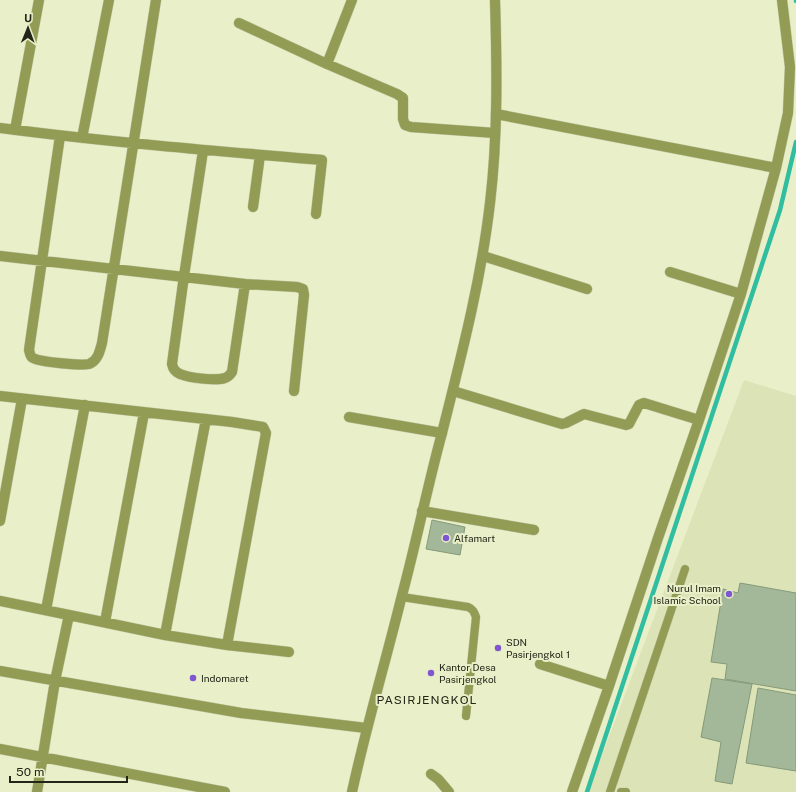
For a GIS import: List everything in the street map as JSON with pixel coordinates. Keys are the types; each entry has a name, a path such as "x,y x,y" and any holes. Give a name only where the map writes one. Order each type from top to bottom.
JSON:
{"street":[{"path":"15,130 39,0"},
{"path":"82,138 109,0"},
{"path":"60,136 41,260 30,353 32,358 60,363 89,364 98,356 102,343 156,0"},
{"path":"327,64 352,0"},
{"path":"352,792 366,728 402,597 422,511 453,391 483,256 491,196 494,158 497,53 495,0"},
{"path":"572,792 741,294 776,168 788,113 790,67 782,0"},
{"path":"239,23 327,64 397,94 403,98 403,119 405,125 411,127 495,133"},
{"path":"496,114 776,168"},
{"path":"0,128 203,151 322,160 316,214"},
{"path":"203,151 172,364 174,369 181,375 222,379 226,378 232,372 245,284"},
{"path":"253,207 260,155"},
{"path":"0,256 245,284 297,287 303,289 294,390"},
{"path":"483,256 587,289"},
{"path":"670,272 741,294"},
{"path":"453,391 562,424 584,414 626,425 631,422 639,405 644,403 699,420"},
{"path":"0,396 206,419 260,426 266,430 227,645"},
{"path":"0,521 22,399"},
{"path":"46,610 85,405"},
{"path":"105,622 144,413"},
{"path":"349,417 442,433"},
{"path":"165,634 206,419"},
{"path":"422,511 534,530"},
{"path":"0,601 69,616 227,645 289,652"},
{"path":"37,792 55,682 69,616"},
{"path":"540,664 609,686"},
{"path":"0,672 240,713 366,728"},
{"path":"0,749 225,792"},
{"path":"431,774 438,779 448,792"}],"lane":[{"path":"610,792 685,569"},
{"path":"402,597 468,607 475,613 476,617 466,716"},
{"path":"621,792 626,792"}],"shaded area":[{"name":"Nurul Imam Islamic School","path":"744,380 796,396 796,792 588,792"}],"building":[{"name":"Alfamart","path":"432,520 465,527 460,555 426,549"},
{"path":"740,583 796,593 796,691 725,679 727,664 711,662 723,589 738,593"},
{"path":"712,678 752,684 732,784 715,781 721,742 701,737"},
{"path":"758,688 796,695 796,771 746,763"}],"waterway":[{"path":"587,792 780,210 796,142"}],"place":[{"name":"Alfamart","path":"446,538"},
{"name":"Nurul Imam Islamic School","path":"729,594"},
{"name":"SDN Pasirjengkol 1","path":"498,648"},
{"name":"Kantor Desa Pasirjengkol","path":"431,673"},
{"name":"Indomaret","path":"193,678"}],"district":[{"name":"PASIRJENGKOL","path":"427,700"}]}
